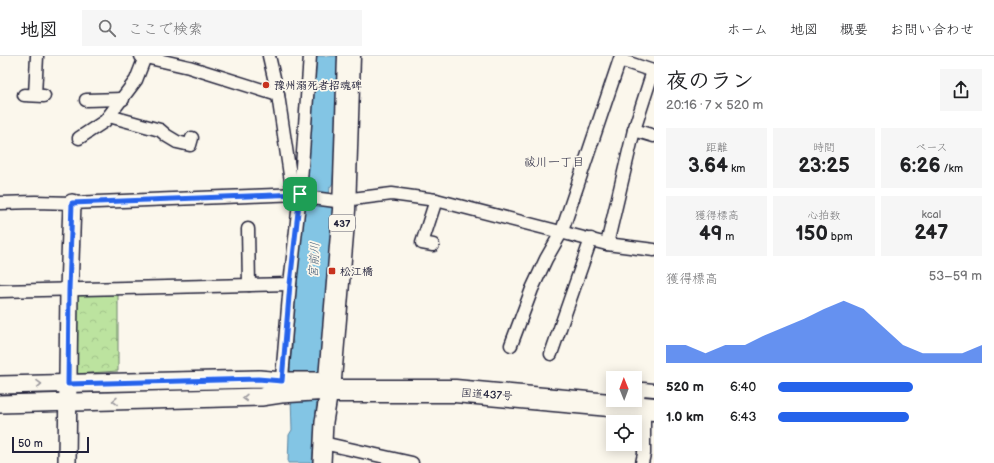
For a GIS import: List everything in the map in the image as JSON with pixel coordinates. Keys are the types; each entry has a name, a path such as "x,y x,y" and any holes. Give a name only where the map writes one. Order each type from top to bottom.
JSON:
{"highway":[{"name":"437","path":"327,386 348,56"},
{"name":"国道437号","path":"327,386 456,381 606,394"},
{"name":"国道437号","path":"327,386 455,391 646,404"}],"street":[{"path":"34,95 37,56"},
{"path":"79,138 105,121 123,99 136,80 143,56 189,67 278,95"},
{"path":"269,56 301,195"},
{"path":"283,388 290,284 301,195 310,56"},
{"path":"511,345 532,289 546,259 562,232 620,58 653,71 634,130 606,244"},
{"path":"86,100 123,99"},
{"path":"109,116 160,130 167,136 184,145 190,145 192,138"},
{"path":"634,130 654,136"},
{"path":"0,203 72,203 192,197 301,195 340,200 392,194 436,200 606,244 653,246"},
{"path":"432,245 422,243 436,200"},
{"path":"67,463 69,290 72,203"},
{"path":"248,229 250,285"},
{"path":"551,354 591,239"},
{"path":"0,291 290,284"},
{"path":"0,385 258,379 283,388"},
{"path":"0,404 261,398 283,388 327,386 322,463"},
{"path":"642,463 644,454 646,404"},
{"path":"323,442 412,463"}],"green space":[{"path":"73,292 118,292 118,371 75,374"}],"water":[{"name":"宮前川","path":"316,56 339,56 333,183 330,187 329,200 335,205 320,359 312,463 288,463 289,435 292,430 290,361 293,342 291,338"}],"place":[{"name":"豫州溺死者招魂碑","path":"266,85"},
{"name":"松江橋","path":"332,271"}],"district":[{"name":"祓川一丁目","path":"554,162"}],"route":[{"path":"300,194 290,284 282,381 258,379 68,384 72,203 192,197 300,194"}]}
